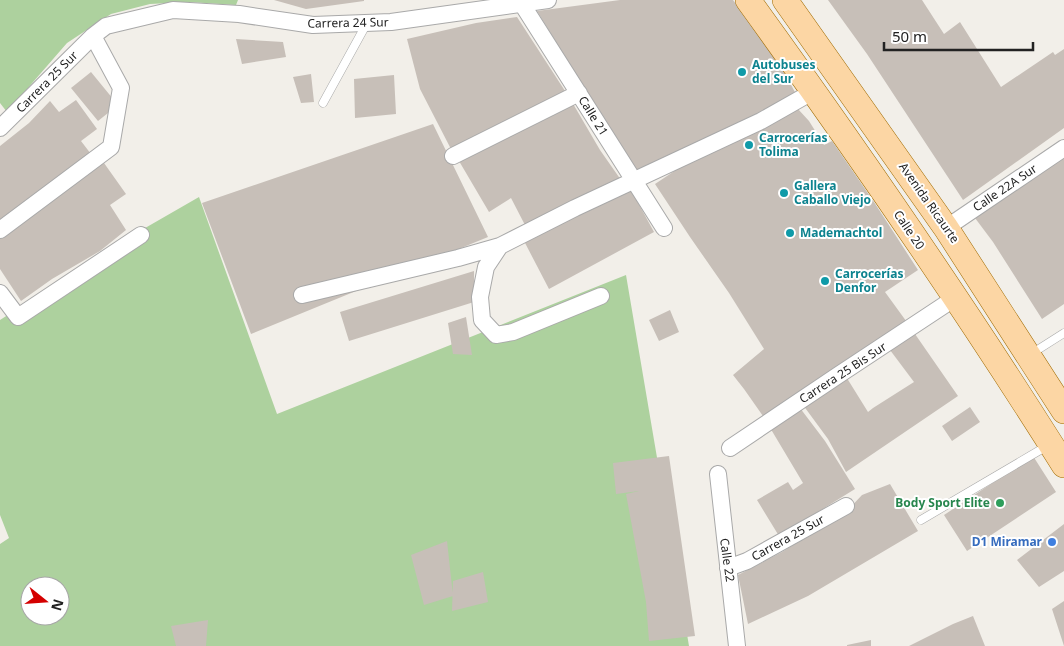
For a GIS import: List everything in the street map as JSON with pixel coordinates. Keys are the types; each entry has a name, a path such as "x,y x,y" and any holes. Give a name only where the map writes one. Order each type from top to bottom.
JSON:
{"main road":[{"name":"Calle 20","path":"748,0 814,91 955,298 1064,464"},
{"name":"Avenida Ricaurte","path":"785,0 946,228 1064,411"}],"street":[{"name":"Carrera 24 Sur","path":"93,36 106,26 173,10 239,14 313,25 391,22 548,0"},
{"name":"Calle 21","path":"522,4 664,228"},
{"path":"0,230 111,147 121,88 93,36"},
{"name":"Carrera 25 Sur","path":"0,128 93,36"},
{"path":"302,295 458,258 500,246 634,180 761,121 814,91"},
{"path":"453,156 579,93"},
{"name":"Calle 22A Sur","path":"946,228 1064,148"},
{"path":"0,293 18,317 141,235"},
{"path":"500,246 486,267 480,296 482,320 496,335 513,332 601,296"},
{"name":"Carrera 25 Bis Sur","path":"730,448 955,298"},
{"name":"Calle 22","path":"718,474 737,646"},
{"name":"Carrera 25 Sur","path":"728,568 747,561 846,506"}],"lane":[{"path":"323,103 367,23"},
{"path":"1029,355 1064,333"},
{"path":"921,520 1051,444"}],"green space":[{"path":"0,0 238,0 236,5 189,2 150,4 111,14 67,43 7,112 0,103"},
{"path":"199,197 277,414 626,275 689,646 0,646 0,544 9,538 0,515 0,320 126,239"}],"building":[{"path":"274,0 364,0 364,1 306,9"},
{"path":"620,0 733,0 783,70 796,94 759,117 636,173 537,11"},
{"path":"828,0 922,0 944,34 960,22 1001,87 1053,52 1055,55 1064,49 1064,128 963,200 867,54"},
{"path":"517,17 567,94 452,151 420,89 407,39 476,23"},
{"path":"236,39 283,42 286,57 242,64"},
{"path":"91,72 118,105 98,121 71,88"},
{"path":"311,74 314,102 301,103 293,77"},
{"path":"394,75 396,114 355,118 354,79"},
{"path":"76,100 97,129 81,141 94,158 0,222 0,146 29,123 50,101 59,112"},
{"path":"572,102 600,150 621,180 526,227 511,198 489,212 459,161"},
{"path":"798,109 809,121 824,145 832,141 918,270 885,292 909,325 765,419 733,375 764,349 729,293 655,184 679,168"},
{"path":"433,124 488,237 251,334 202,203"},
{"path":"1064,157 1064,304 1042,319 993,242 975,218"},
{"path":"104,163 126,194 110,205 126,230 100,251 52,279 21,301 0,269 0,239"},
{"path":"630,188 654,232 549,289 524,241"},
{"path":"474,271 474,302 349,341 340,312"},
{"path":"670,310 679,332 659,341 649,320"},
{"path":"466,317 472,355 453,354 448,323"},
{"path":"915,334 958,396 846,472 828,439 803,405 845,375 868,412 914,382 890,350"},
{"path":"970,407 980,422 952,441 942,426"},
{"path":"800,408 825,441 855,489 779,536 757,500 788,482 793,490 803,483 769,426"},
{"path":"669,456 695,636 649,641 646,602 626,494 639,491 616,494 613,463"},
{"name":"Body Sport Elite","path":"1033,456 1056,492 967,551 944,515"},
{"path":"890,484 918,531 808,596 748,624 738,575 782,552 845,513 862,495"},
{"name":"D1 Miramar","path":"1064,524 1064,571 1039,587 1017,560"},
{"path":"447,541 453,596 424,605 411,555"},
{"path":"483,572 488,602 452,611 453,581"},
{"path":"1064,601 1064,646 1052,609"},
{"path":"973,616 985,646 909,646 953,624"},
{"path":"208,620 206,646 176,646 171,626"},
{"path":"871,640 871,646 847,646 847,645"}],"place":[{"name":"Autobuses del Sur","path":"742,72"},
{"name":"Carrocerías Tolima","path":"749,145"},
{"name":"Gallera Caballo Viejo","path":"784,193"},
{"name":"Mademachtol","path":"790,233"},
{"name":"Carrocerías Denfor","path":"825,281"},
{"name":"Body Sport Elite","path":"1000,503"},
{"name":"D1 Miramar","path":"1052,542"}]}
